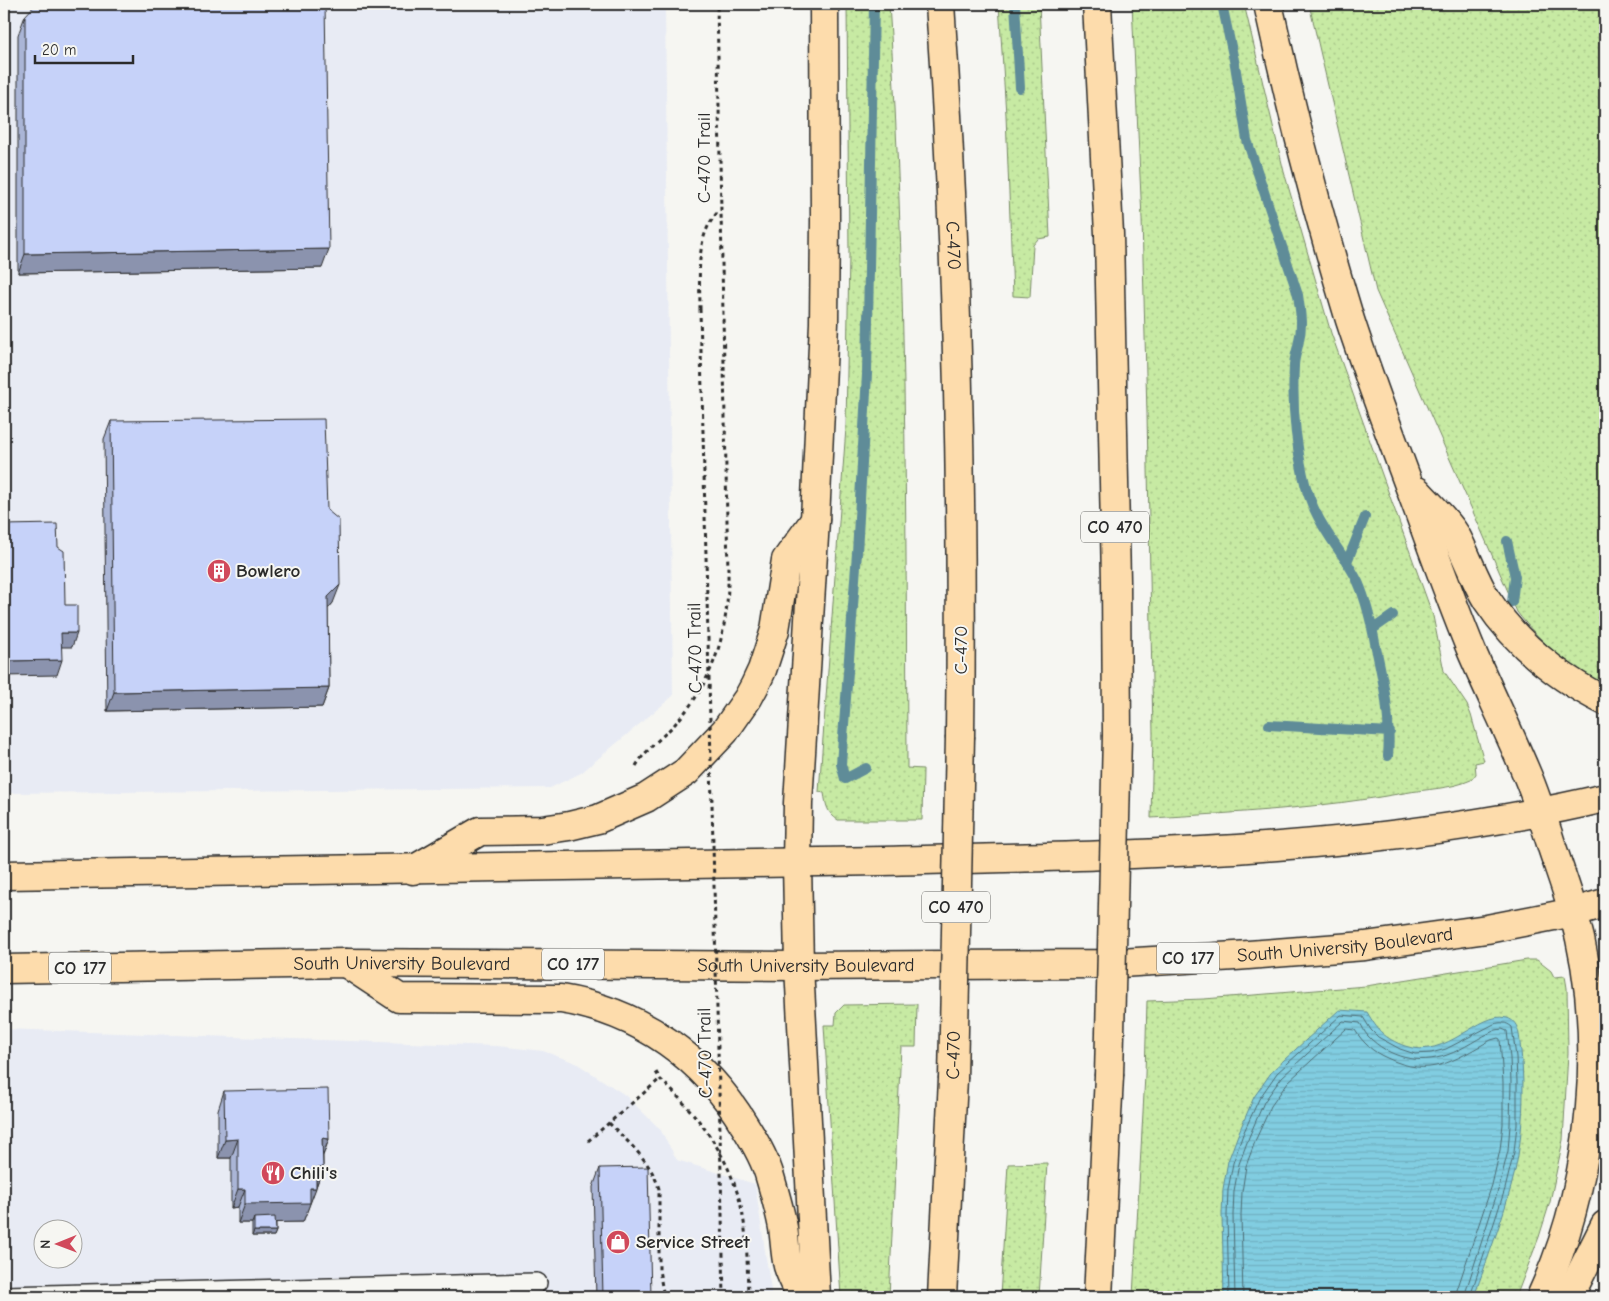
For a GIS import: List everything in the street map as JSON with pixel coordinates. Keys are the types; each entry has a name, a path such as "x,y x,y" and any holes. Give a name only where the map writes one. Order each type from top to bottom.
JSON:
{"main road":[{"path":"816,1297 800,966 797,863 825,289 824,4"},
{"name":"C-470","path":"940,4 951,193 958,394 961,616 953,1079 942,1297"},
{"name":"CO 470","path":"1097,4 1108,234 1116,581 1117,735 1109,1076 1098,1297"},
{"path":"1268,4 1293,118 1360,349 1471,650 1525,770 1541,812 1574,912 1583,955 1589,1005 1591,1093 1583,1160 1570,1217 1541,1297"},
{"path":"1407,479 1454,532 1486,598 1506,625 1548,666 1573,684 1605,702"},
{"path":"413,870 480,831 542,830 598,819 646,798 686,772 725,731 755,686 775,630 786,560 815,520"},
{"path":"4,875 797,863 1220,851 1456,827 1541,812 1605,798"},
{"name":"South University Boulevard","path":"4,969 346,963 800,966 1082,964 1343,949 1487,929 1574,912 1605,903"},
{"path":"346,963 399,998 561,1000 578,1002 609,1012 663,1038 697,1065 723,1093 753,1140 770,1176 783,1226 788,1266 802,1297"},
{"path":"1569,1297 1605,1225"}],"lane":[{"path":"4,1296 537,1283"}],"path":[{"name":"C-470 Trail","path":"717,4 720,210 712,218 705,231 702,245 700,309 724,1297"},
{"path":"635,773 636,765 688,709 715,661 726,621 728,573 720,210"},
{"path":"655,1068 660,1079 701,1122 727,1167 742,1213 748,1297"},
{"path":"588,1141 660,1079"},
{"path":"609,1123 636,1150 656,1178 659,1189 660,1270 664,1297"}],"shaded area":[{"path":"4,4 665,4 673,696 581,773 550,788 4,793"},
{"path":"4,1029 497,1046 543,1051 576,1063 625,1095 660,1129 677,1160 755,1184 772,1297 4,1297"}],"green space":[{"path":"847,4 889,4 895,99 902,290 907,768 923,769 922,820 838,820 829,812 824,793 819,792 846,428 849,255"},
{"path":"999,4 1039,4 1050,237 1038,239 1033,245 1030,297 1013,296 1006,115"},
{"path":"1132,4 1244,4 1284,172 1331,333 1433,616 1444,671 1467,705 1471,715 1484,761 1475,763 1476,774 1471,780 1447,787 1341,803 1247,812 1151,818 1153,735 1147,414 1142,219"},
{"path":"1309,4 1605,4 1605,685 1580,671 1557,654 1517,612 1376,291"},
{"path":"1527,960 1537,960 1551,971 1554,977 1565,976 1567,988 1568,1053 1563,1140 1550,1202 1516,1297 1133,1297 1147,1001 1204,999 1366,986"},
{"path":"917,1004 916,1047 901,1047 889,1297 841,1297 824,1025 835,1025 836,1013 844,1005"},
{"path":"1047,1163 1039,1297 1000,1297 1008,1164"}],"water":[{"path":"1339,1010 1367,1012 1378,1029 1387,1037 1405,1046 1420,1049 1435,1047 1448,1042 1485,1021 1496,1018 1512,1020 1517,1027 1522,1065 1523,1096 1518,1157 1496,1235 1474,1297 1224,1297 1223,1189 1228,1161 1239,1132 1254,1097 1273,1070"}],"building":[{"path":"36,4 325,4 329,249 25,254 25,16"},
{"name":"Bowlero","path":"324,419 327,510 339,520 340,585 328,597 329,688 114,692 111,421"},
{"path":"57,524 58,547 64,551 65,605 77,605 77,633 61,633 62,660 4,661 4,525"},
{"name":"Chili's","path":"328,1089 329,1139 322,1138 323,1168 316,1168 316,1188 310,1188 310,1203 245,1204 245,1189 238,1189 238,1139 225,1140 224,1091"},
{"name":"Service Street","path":"648,1167 651,1297 603,1297 600,1168"},
{"path":"275,1217 276,1231 254,1231 254,1218"}],"waterway":[{"path":"866,768 845,779 841,764 857,553 867,374 874,4"},
{"path":"1015,4 1020,88"},
{"path":"1222,4 1235,65 1247,140 1298,295 1301,329 1294,363 1293,394 1296,434 1303,475 1316,513 1355,576 1367,606 1386,702 1389,729 1388,756"},
{"path":"1347,562 1365,517"},
{"path":"1507,541 1515,577 1512,602"},
{"path":"1373,629 1393,615"},
{"path":"1269,725 1390,732"}],"place":[{"name":"Bowlero","path":"219,571"},
{"name":"Chili's","path":"273,1173"},
{"name":"Service Street","path":"618,1242"}]}
